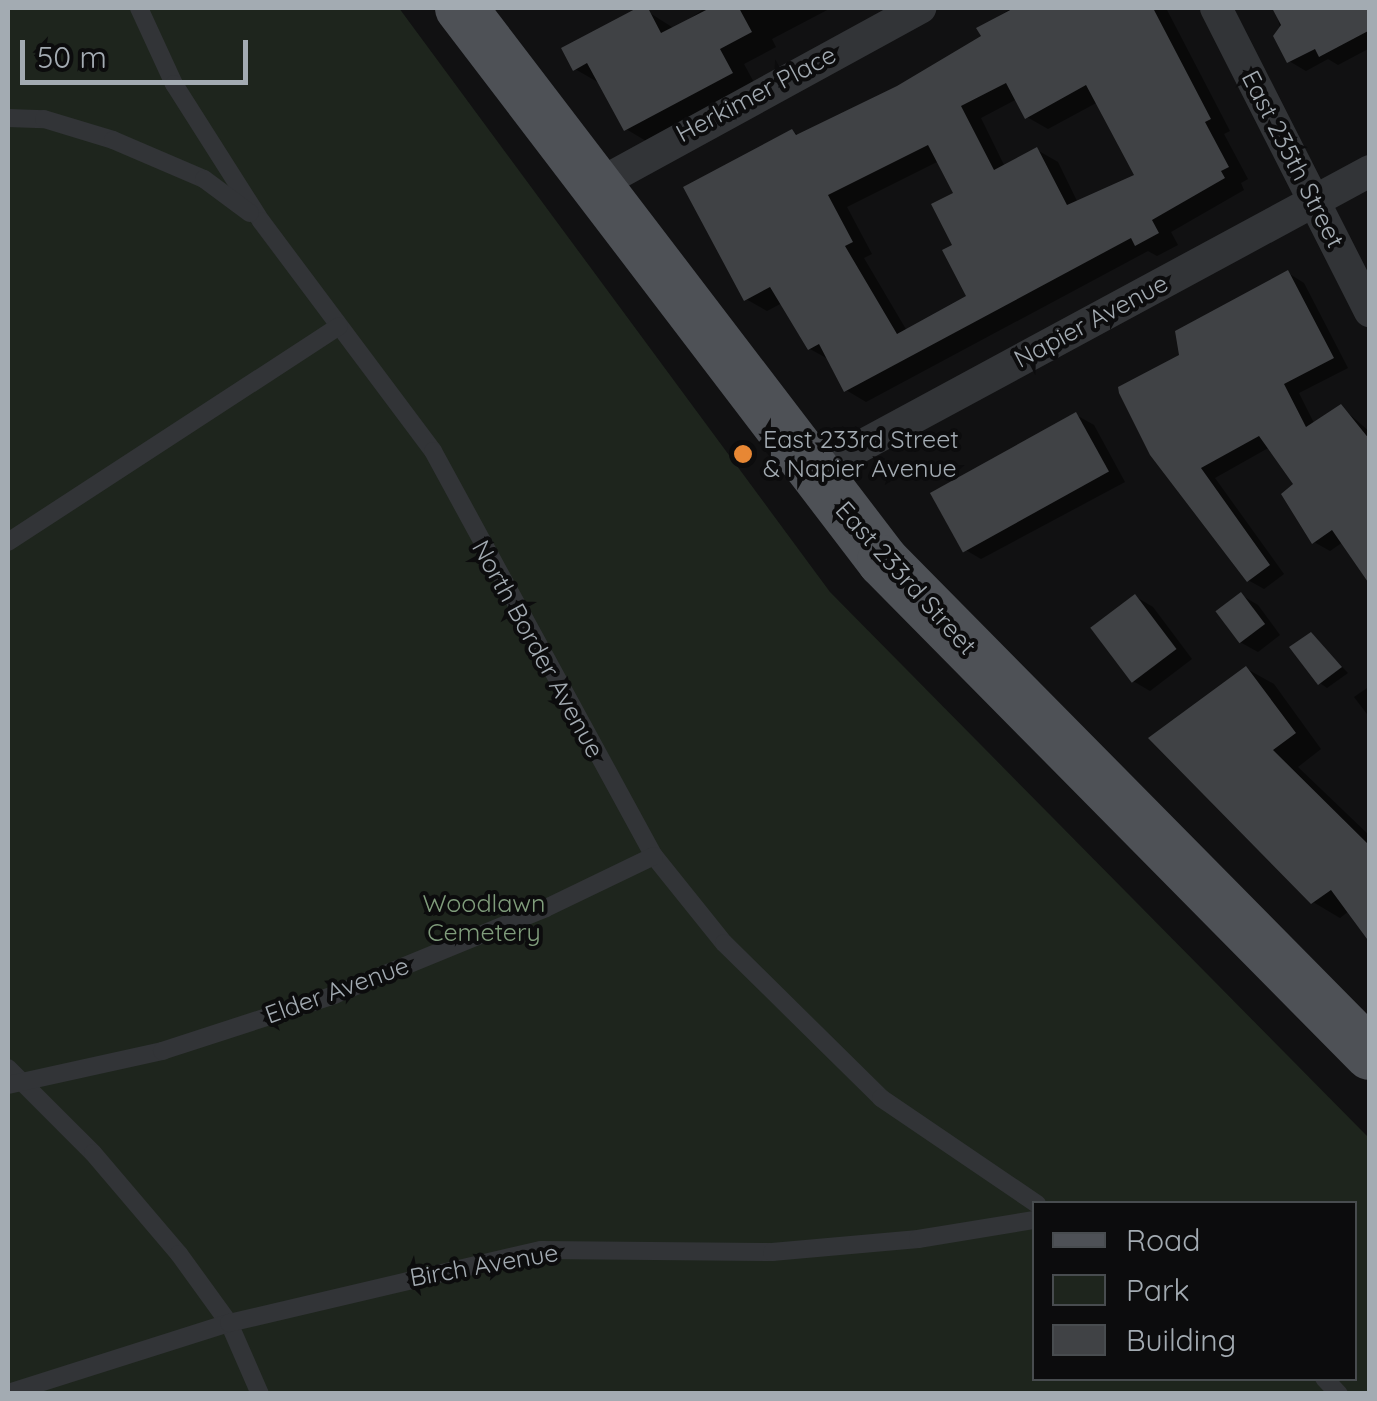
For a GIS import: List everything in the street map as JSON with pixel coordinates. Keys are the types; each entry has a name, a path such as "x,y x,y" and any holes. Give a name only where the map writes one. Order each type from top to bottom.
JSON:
{"main road":[{"name":"East 233rd Street","path":"461,8 814,472 901,580 1370,1054"}],"street":[{"name":"Herkimer Place","path":"595,186 920,8"},
{"name":"East 235th Street","path":"1216,8 1370,311"},
{"name":"Napier Avenue","path":"814,472 1370,171"}],"lane":[{"name":"North Border Avenue","path":"139,8 174,84 261,221 434,452 654,856 724,943 882,1098 1033,1201"},
{"path":"8,118 44,119 114,140 204,179 261,221"},
{"path":"8,542 339,326"},
{"name":"Elder Avenue","path":"17,1085 162,1052 334,995 546,908 654,856"},
{"path":"8,1068 17,1085 105,1168 230,1323 260,1394"},
{"name":"Birch Avenue","path":"8,1393 230,1323 541,1250 772,1252 918,1239 1032,1220"}],"green space":[{"name":"Woodlawn Cemetery","path":"8,8 399,8 830,592 1369,1138 1369,1393 8,1394"}],"building":[{"path":"637,8 648,8 661,33 710,8 739,8 752,32 720,49 733,73 624,131 587,63 573,71 561,48"},
{"path":"1014,8 1153,8 1211,119 1205,122 1229,167 1221,171 1225,178 1152,220 1159,233 1135,246 1131,238 844,392 819,344 808,350 770,287 744,301 683,187 792,129 796,135 897,86 981,36 976,28","holes":["1006,83 1025,119 1086,85 1134,175 1067,205 1037,147 994,170 961,106","928,145 953,193 931,204 952,245 942,250 966,296 897,334 845,246 853,242 828,195"]},
{"path":"1272,8 1370,8 1370,30 1319,57 1315,49 1287,63 1273,36 1281,25"},
{"path":"1288,270 1334,358 1284,384 1306,427 1341,404 1370,440 1370,585 1332,530 1312,544 1281,494 1293,484 1259,436 1201,468 1270,565 1247,582 1150,455 1119,393 1118,387 1179,355 1175,331"},
{"path":"1076,412 1109,471 963,552 930,493"},
{"path":"1241,592 1265,624 1240,643 1215,611"},
{"path":"1135,594 1177,649 1132,683 1090,628"},
{"path":"1311,632 1342,667 1318,685 1289,647"},
{"path":"1246,666 1296,733 1273,750 1370,846 1370,943 1331,890 1311,904 1148,738"}],"place":[{"name":"East 233rd Street & Napier Avenue","path":"743,454"}]}
